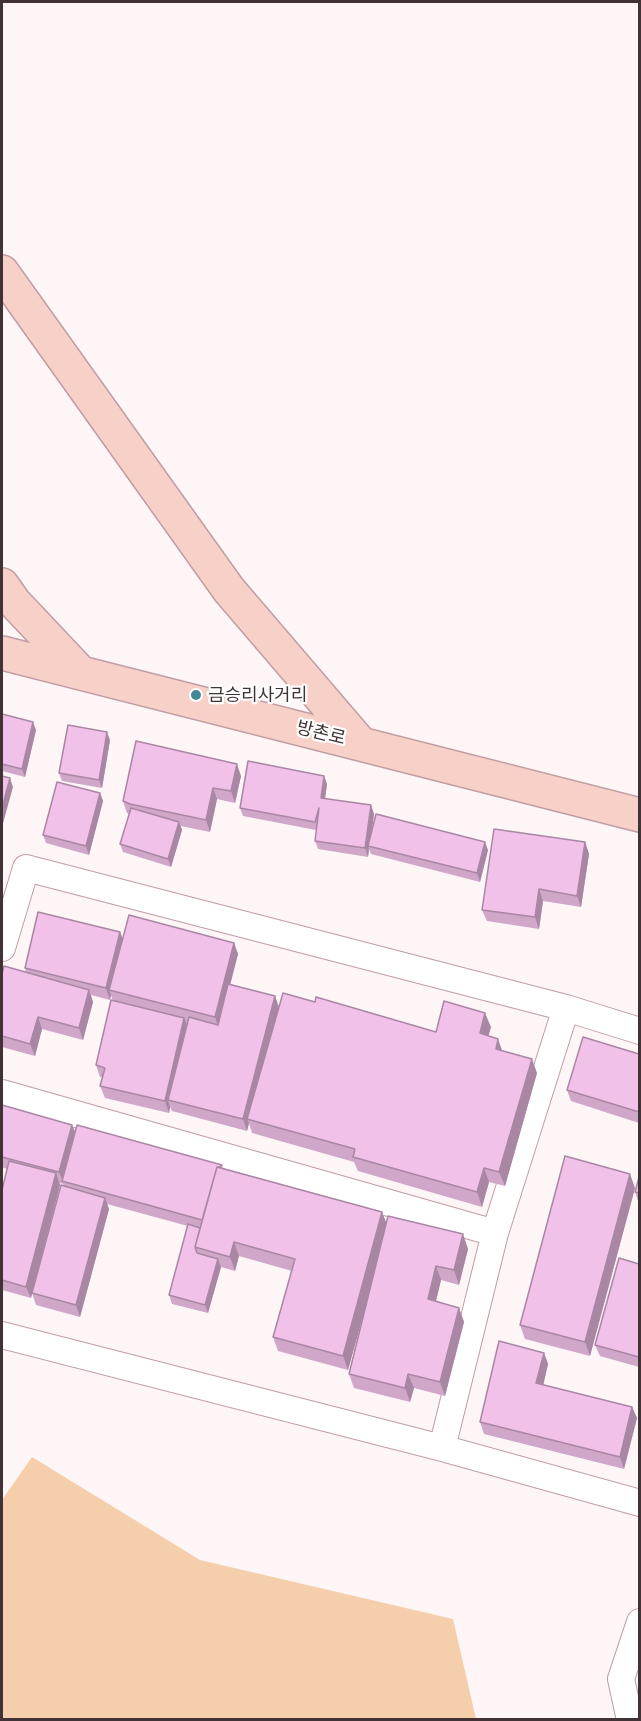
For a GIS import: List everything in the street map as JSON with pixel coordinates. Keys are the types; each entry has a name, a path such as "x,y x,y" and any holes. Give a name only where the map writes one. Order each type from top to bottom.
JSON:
{"main road":[{"path":"2,272 229,590 360,743"},
{"path":"2,585 14,602 80,672"},
{"name":"방촌로","path":"2,653 639,815"}],"street":[{"path":"2,948 26,868 566,1008 639,1032"},
{"path":"442,1448 495,1233 566,1008"},
{"path":"2,1093 495,1233"},
{"path":"2,1335 442,1448 639,1503"},
{"path":"630,1719 621,1679 639,1622"}],"shaded area":[{"path":"32,1457 200,1560 453,1619 476,1719 2,1719 2,1500"}],"building":[{"path":"2,714 33,722 22,769 2,764"},
{"path":"68,725 107,732 99,780 59,773"},
{"path":"136,741 237,764 231,791 213,788 206,820 123,801"},
{"path":"248,761 324,776 321,798 371,805 365,848 315,841 319,808 315,822 240,808"},
{"path":"2,776 10,778 2,808"},
{"path":"57,782 100,793 86,846 43,835"},
{"path":"131,808 179,822 168,859 120,844"},
{"path":"376,814 485,842 477,873 368,846"},
{"path":"494,829 585,842 577,896 539,889 535,917 482,910"},
{"path":"38,912 120,932 106,988 25,968"},
{"path":"129,915 234,943 215,1017 109,990"},
{"path":"4,966 89,990 79,1028 38,1017 30,1044 2,1036"},
{"path":"228,984 275,996 243,1119 168,1100 189,1017 218,1025"},
{"path":"283,993 315,1002 316,997 436,1032 444,1001 485,1013 480,1033 498,1039 496,1049 532,1059 499,1172 484,1168 477,1192 353,1157 355,1149 247,1119"},
{"path":"111,1000 184,1018 165,1101 100,1086 105,1068 96,1065"},
{"path":"583,1037 639,1054 639,1112 567,1090"},
{"path":"2,1105 72,1125 59,1172 2,1157"},
{"path":"77,1125 222,1165 217,1167 202,1220 62,1181"},
{"path":"565,1156 630,1174 585,1342 520,1325"},
{"path":"9,1161 56,1173 26,1287 2,1280 2,1190"},
{"path":"217,1167 382,1212 343,1356 273,1337 295,1259 234,1242 230,1257 195,1247"},
{"path":"639,1177 639,1193 635,1192"},
{"path":"61,1185 105,1198 76,1305 32,1293"},
{"path":"388,1216 463,1234 454,1270 436,1266 428,1299 459,1308 440,1382 408,1374 405,1388 349,1374"},
{"path":"188,1224 200,1228 195,1247 197,1253 218,1259 205,1305 169,1295"},
{"path":"619,1258 639,1264 639,1357 595,1345"},
{"path":"499,1341 544,1353 536,1383 632,1407 620,1457 480,1422"}],"place":[{"name":"금승리사거리","path":"196,695"}]}
